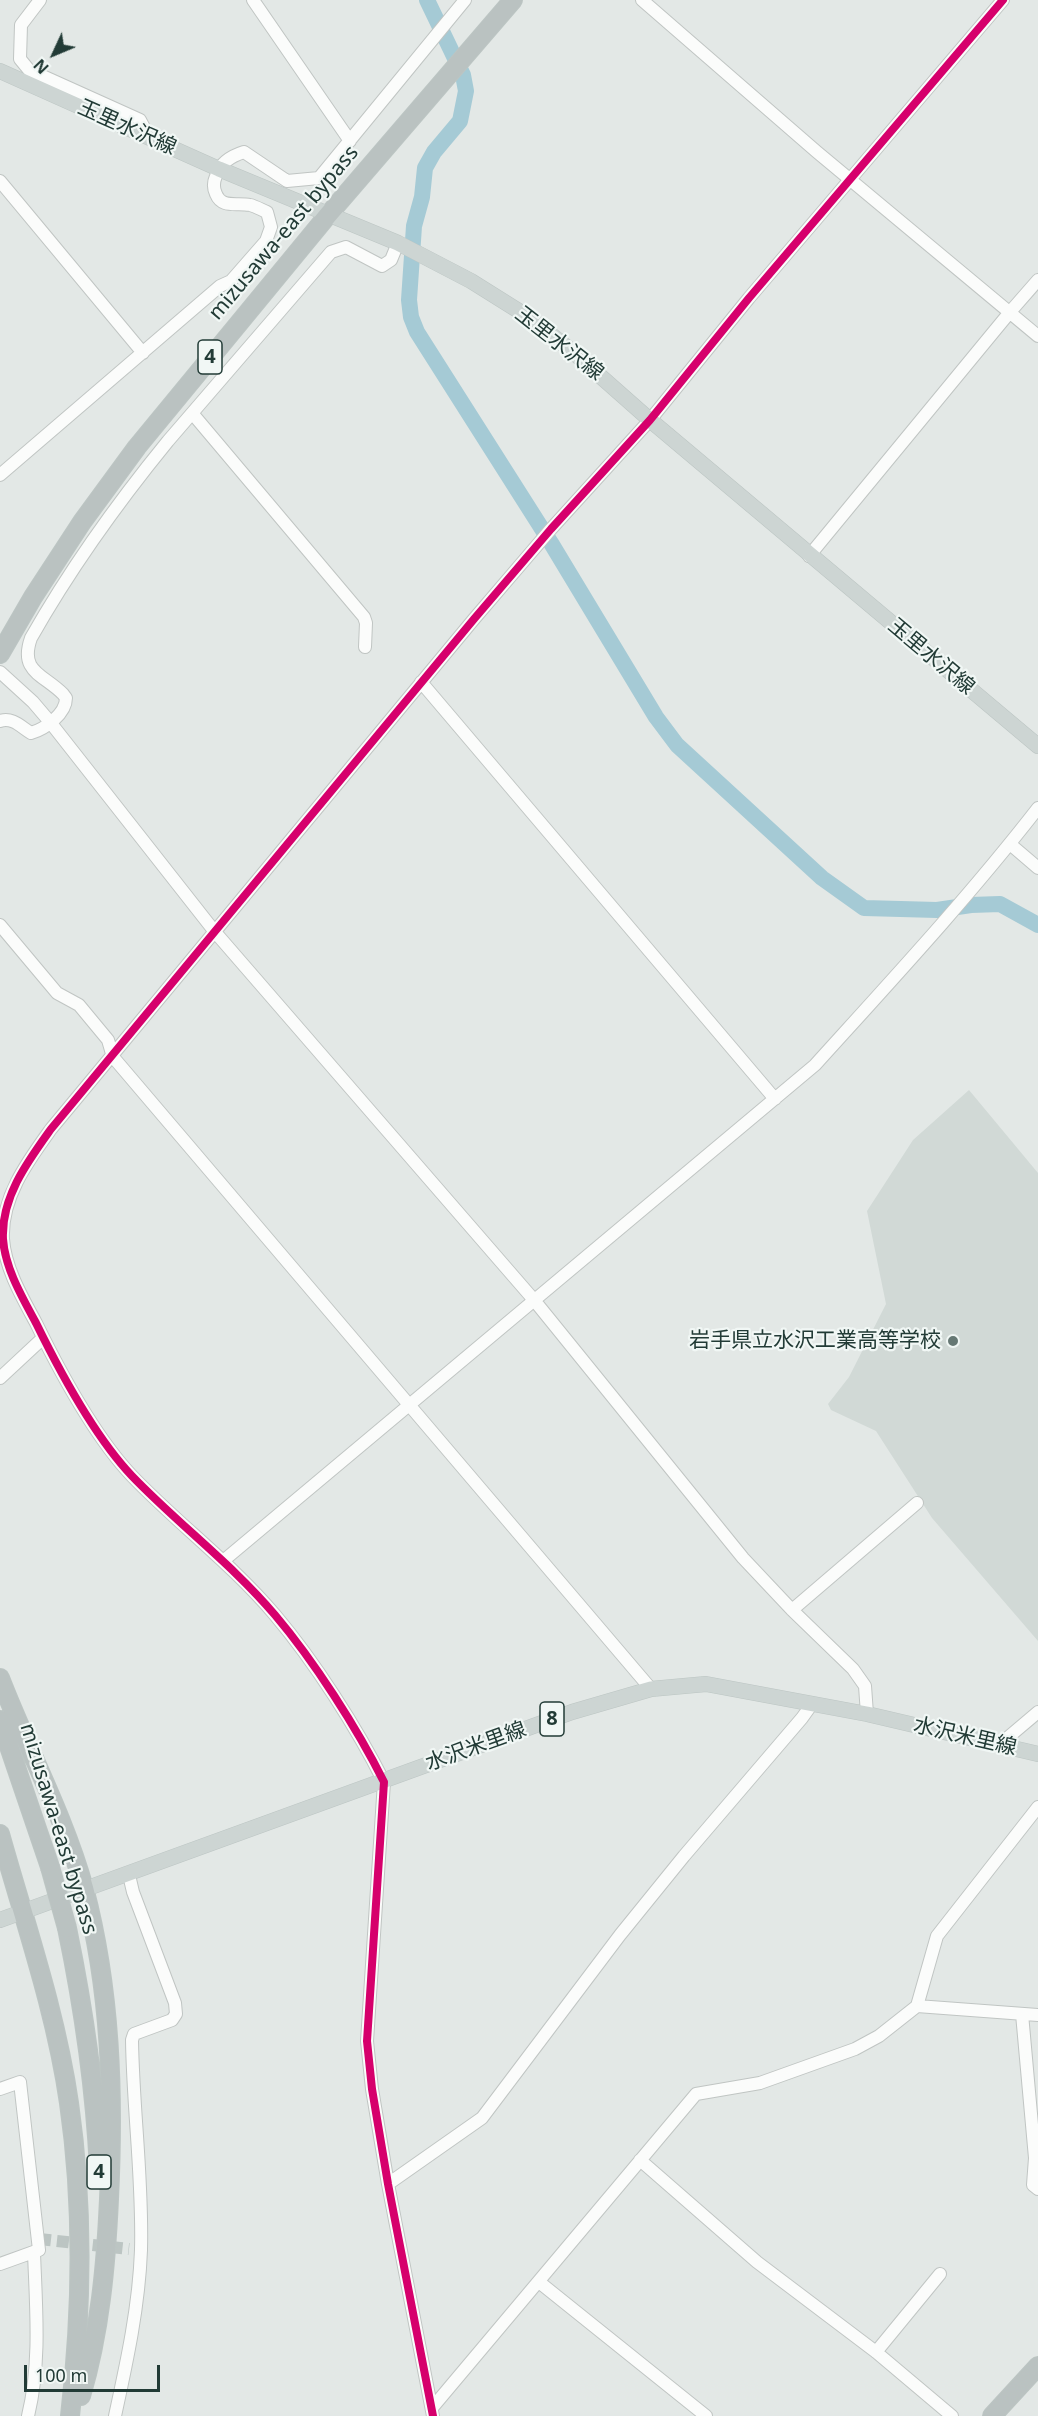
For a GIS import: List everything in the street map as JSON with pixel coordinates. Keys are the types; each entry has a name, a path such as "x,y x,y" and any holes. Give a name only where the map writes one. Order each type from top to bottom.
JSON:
{"highway":[{"name":"mizusawa-east bypass","path":"0,654 33,597 82,522 137,447 328,215 513,0"},
{"path":"0,1678 60,1819 84,1889 106,2004 111,2134 106,2258 90,2364 81,2396"},
{"name":"mizusawa-east bypass","path":"0,1720 51,1868 67,1928 89,2043 100,2182 99,2254 94,2312 81,2396 75,2416"},
{"path":"0,1834 56,2036 69,2102 77,2168 80,2293 78,2348 70,2416"},
{"path":"992,2416 1038,2366"}],"main road":[{"name":"玉里水沢線","path":"0,71 219,169 398,243 471,281 530,318 573,352 809,556 1038,746"},
{"name":"水沢米里線","path":"0,1920 572,1712 651,1689 706,1684 867,1714 1038,1754"}],"street":[{"path":"40,0 21,25 20,59 29,70 140,120 149,137"},
{"path":"253,0 350,141"},
{"path":"0,475 220,286 231,281 266,241 271,227 267,212 250,205 227,205 218,199 213,187 219,169 231,156 244,152 287,180 320,178 465,0"},
{"path":"642,0 850,179 1038,336"},
{"path":"433,2412 388,2184 372,2089 367,2041 384,1782 374,1761 313,1666 275,1615 224,1561 170,1514 130,1474 96,1430 43,1338 3,1260 3,1237 9,1199 22,1171 51,1129 113,1057 421,682 547,534 650,420 749,298 1003,0"},
{"path":"0,182 143,353"},
{"path":"0,721 6,719 18,723 31,733 40,730 65,708 66,698 59,689 30,666 26,651 31,638 72,573 145,469 331,252 346,247 382,266 390,260 398,243"},
{"path":"809,556 1038,280"},
{"path":"192,413 364,616 365,647"},
{"path":"0,672 33,702 50,722 215,932 534,1300 743,1558 853,1669 865,1686 867,1714"},
{"path":"421,682 775,1100"},
{"path":"224,1561 775,1100 831,1047 894,978 1010,844 1038,808"},
{"path":"1010,844 1038,868"},
{"path":"0,925 57,993 79,1005 108,1040 113,1057 651,1689"},
{"path":"0,1378 43,1338"},
{"path":"792,1610 917,1503"},
{"path":"388,2184 482,2118 620,1935 812,1704"},
{"path":"999,1745 1038,1712"},
{"path":"433,2412 696,2094 760,2083 855,2049 879,2036 917,2006 937,1936 1038,1807"},
{"path":"115,2416 138,2296 135,2249 141,2193 132,2040 134,2034 172,2020 176,2014 175,2003 133,1892 129,1875"},
{"path":"917,2006 1038,2015"},
{"path":"1022,2014 1035,2158 1033,2185 1038,2189"},
{"path":"0,2089 20,2082 39,2239 39,2250 0,2264"},
{"path":"640,2160 758,2262 876,2352 952,2416"},
{"path":"28,2416 35,2381 37,2341 34,2253"},
{"path":"876,2352 940,2274"},
{"path":"539,2282 706,2416"}],"shaded area":[{"name":"岩手県立水沢工業高等学校","path":"969,1090 1038,1173 1038,1641 932,1518 876,1431 831,1410 828,1404 849,1377 886,1304 867,1211 913,1140"}],"waterway":[{"path":"427,0 463,75 466,91 460,121 434,152 425,168 422,197 414,226 409,300 411,317 417,332 551,543 656,717 677,745 822,878 864,908 937,910 1000,904 1038,925"}],"tunnel":[{"path":"39,2239 129,2249"}],"cycle path":[{"path":"433,2416 388,2184 372,2089 367,2041 384,1782 334,1696 305,1653 275,1615 223,1561 132,1476 105,1443 79,1403 20,1293 4,1250 6,1209 25,1167 51,1129 474,619 551,529 650,420 749,298 1003,0"}],"place":[{"name":"岩手県立水沢工業高等学校","path":"953,1341"}]}
